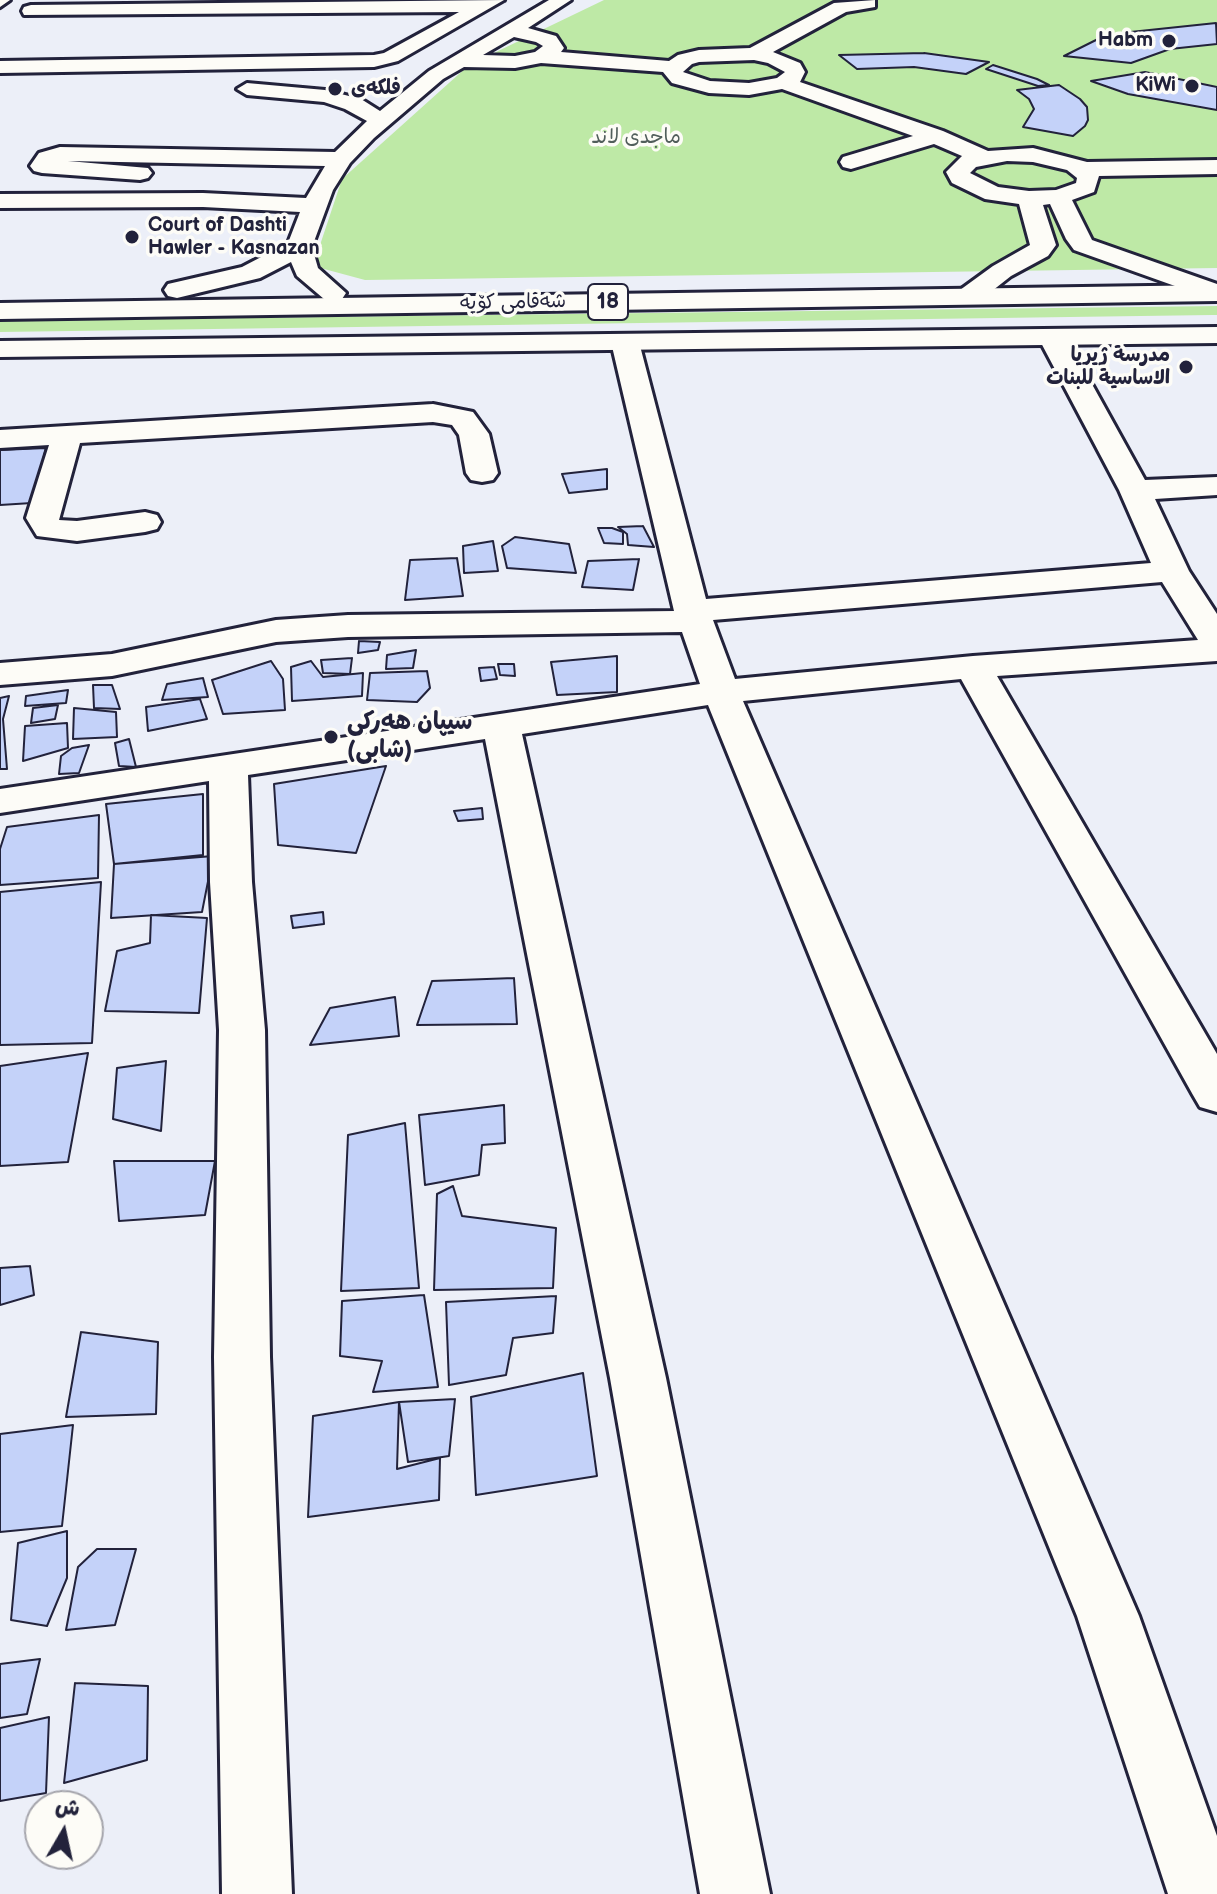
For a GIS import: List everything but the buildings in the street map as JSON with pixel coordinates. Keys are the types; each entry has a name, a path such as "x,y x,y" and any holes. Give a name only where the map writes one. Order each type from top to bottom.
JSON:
{"main road":[{"path":"226,87 300,93 402,89 436,75 562,0"},
{"path":"31,11 490,3"},
{"path":"0,67 374,61 391,57 490,3"},
{"path":"508,30 549,40 547,53"},
{"path":"458,61 499,63 547,53 679,63 716,53 764,56 793,67 795,72 783,83"},
{"path":"679,63 673,73 679,79 709,87 749,89 783,83 935,136 984,157"},
{"path":"333,293 306,271 299,247 325,182 341,159 382,121 402,89"},
{"path":"354,90 382,121"},
{"path":"773,106 816,95"},
{"path":"851,162 935,136"},
{"path":"140,173 70,171 42,166 53,155 90,153 341,159"},
{"path":"1086,173 1086,187 1059,197 1029,198 993,194 960,178 960,167 984,157 1033,155 1086,173 1217,177"},
{"path":"1086,173 1217,167"},
{"path":"1059,197 1078,239 1093,250"},
{"path":"1029,198 1043,239 1039,251"},
{"path":"0,201 203,200 314,206"},
{"path":"177,290 251,273 299,247"},
{"path":"969,296 1002,271 1039,251 1093,250 1217,293"},
{"path":"0,291 333,293 490,304"},
{"name":"شەقامی کۆیە","path":"0,311 1217,293"},
{"name":"شەقامی کۆیە","path":"0,349 1217,335"},
{"path":"1053,339 1135,490 1172,571 1217,642"},
{"path":"625,342 693,616 721,692 1108,1616 1203,1894"},
{"path":"0,365 188,347"},
{"path":"0,439 433,413 462,418 474,434 482,473"},
{"path":"67,435 42,518 49,529 77,531 145,522"},
{"path":"1135,490 1217,486"},
{"path":"0,674 112,665 276,631 348,626 693,616 1172,571"},
{"path":"0,801 721,692 973,667 1217,650"},
{"path":"973,667 1217,1095"},
{"path":"501,726 638,1378 735,1894"},
{"path":"228,767 231,882 242,1030 242,1357 257,1894"}],"green space":[{"name":"ماجدی لاند","path":"604,0 1217,0 1217,268 365,280 313,266 342,179 469,65"},
{"path":"1217,306 1217,315 0,332 0,321"}],"place":[{"name":"Habm","path":"1169,41"},
{"name":"KiWi","path":"1192,86"},
{"name":"فلکەی","path":"335,89"},
{"name":"Court of Dashti Hawler - Kasnazan","path":"132,237"},
{"name":"مدرسة ژيريا الاساسية للبنات","path":"1186,367"},
{"name":"سیپان هەرکی (شابی)","path":"331,737"}]}
